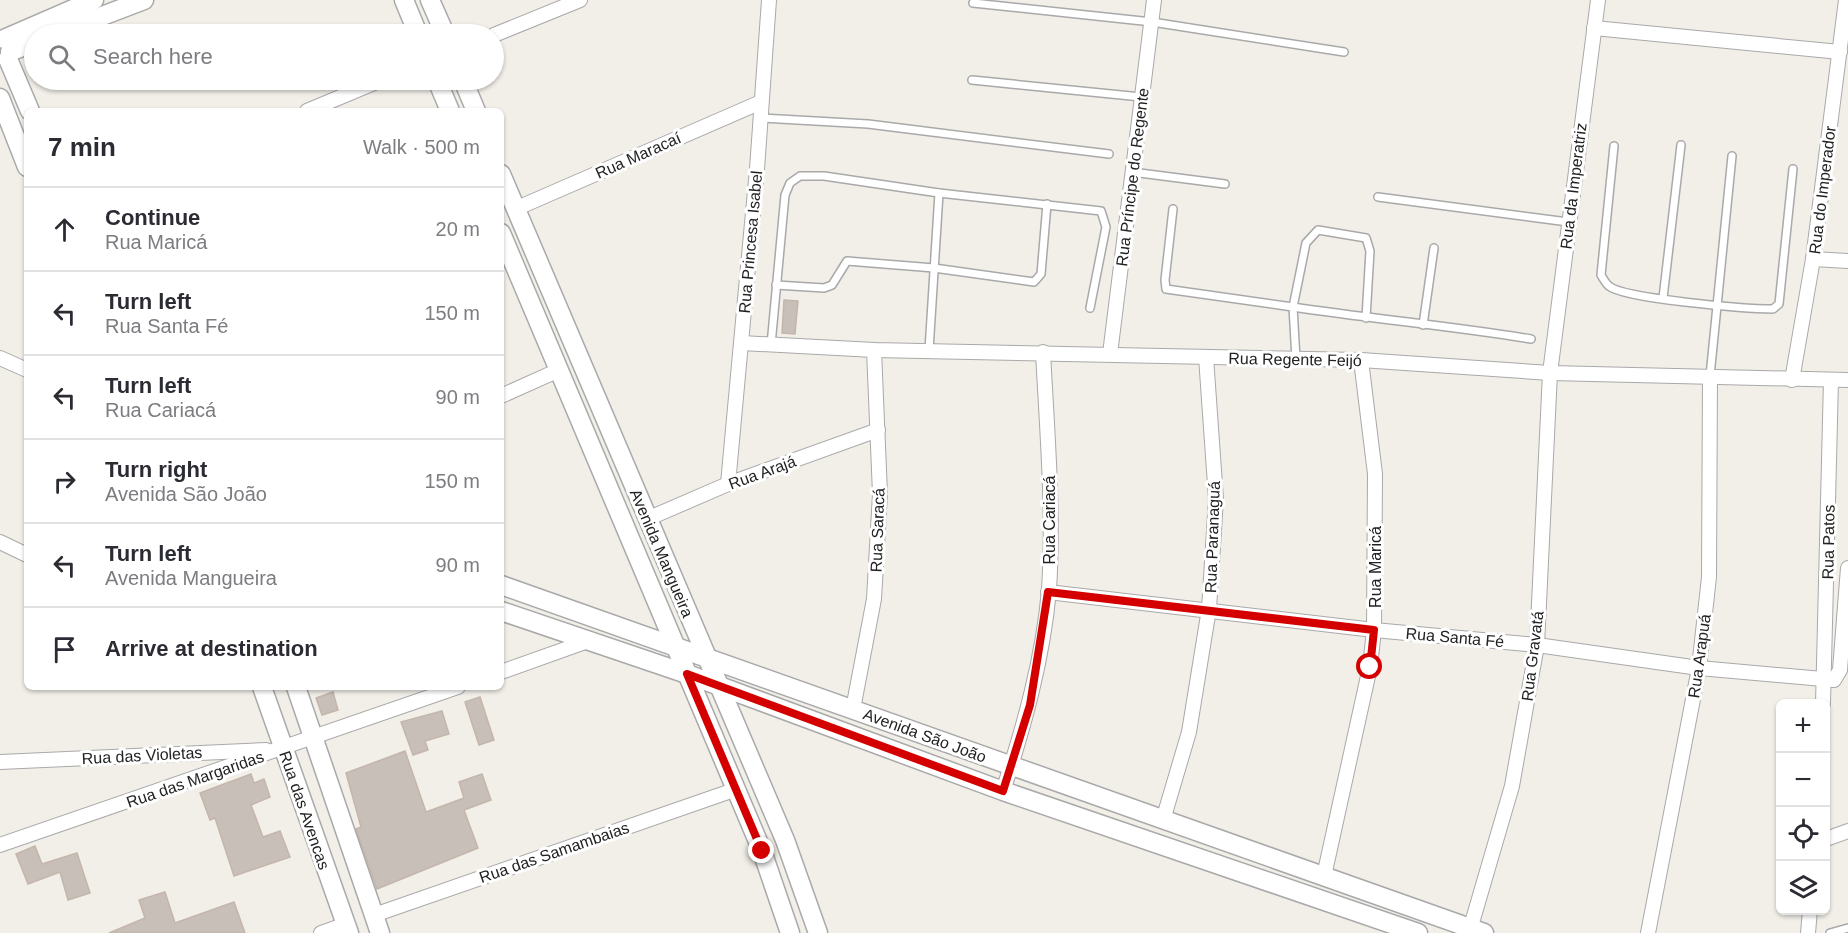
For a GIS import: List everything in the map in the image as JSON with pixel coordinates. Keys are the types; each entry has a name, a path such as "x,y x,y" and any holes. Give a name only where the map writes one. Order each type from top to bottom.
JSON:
{"street":[{"path":"52,24 94,0"},
{"path":"81,24 144,0"},
{"path":"404,0 414,24"},
{"path":"430,0 441,24"},
{"path":"504,31 580,0"},
{"name":"Rua Princesa Isabel","path":"728,484 769,0"},
{"name":"Rua Príncipe do Regente","path":"1110,354 1154,0"},
{"name":"Rua da Imperatriz","path":"1550,373 1598,0"},
{"name":"Rua do Imperador","path":"1792,380 1813,259 1846,0"},
{"path":"1594,28 1840,52"},
{"path":"5,51 24,40"},
{"path":"5,51 24,45"},
{"path":"5,51 29,108"},
{"path":"314,108 357,90"},
{"path":"441,90 449,108"},
{"path":"467,90 475,108"},
{"path":"0,98 24,159"},
{"name":"Rua Maracaí","path":"515,209 761,102"},
{"name":"Avenida Mangueira","path":"504,182 785,840 818,933"},
{"name":"Avenida Mangueira","path":"504,240 734,790 762,851 790,933"},
{"path":"1813,259 1848,261"},
{"name":"Rua Regente Feijó","path":"741,343 874,350 1362,360 1550,373 1848,380"},
{"name":"Rua Saracá","path":"853,709 874,599 880,494 874,350"},
{"name":"Rua Cariacá","path":"1003,791 1030,705 1048,592 1051,521 1043,352"},
{"name":"Rua Paranaguá","path":"1163,820 1189,732 1209,609 1216,499 1206,357"},
{"path":"0,358 24,369"},
{"name":"Rua Maricá","path":"1324,876 1370,667 1374,630 1375,474 1362,360"},
{"path":"504,395 559,370"},
{"name":"Rua Gravatá","path":"1475,931 1512,786 1537,645 1550,373"},
{"name":"Rua Arapuá","path":"1648,933 1699,668 1709,577 1710,376"},
{"name":"Rua Patos","path":"1823,699 1831,380"},
{"name":"Rua Arajá","path":"647,519 728,484 878,430"},
{"path":"0,542 24,554"},
{"path":"1825,679 1834,680 1840,670 1848,568"},
{"name":"Avenida São João","path":"504,586 707,656 1475,931"},
{"name":"Rua Santa Fé","path":"1048,592 1374,630 1537,645 1699,668 1825,679"},
{"name":"Avenida São João","path":"504,612 687,674 721,689 1003,791 1418,933"},
{"path":"504,671 588,641"},
{"name":"Rua das Avencas","path":"263,690 347,929"},
{"name":"Rua das Avencas","path":"297,690 380,933"},
{"name":"Rua das Margaridas","path":"0,845 284,749 450,690"},
{"name":"Rua das Violetas","path":"0,762 284,749"},
{"name":"Rua das Samambaias","path":"374,915 734,790"},
{"path":"1830,838 1848,831"},
{"path":"316,841 346,834"},
{"path":"1808,933 1810,915"},
{"path":"321,933 347,929"}],"lane":[{"path":"973,3 1152,22 1344,52"},
{"path":"972,80 1141,97"},
{"path":"760,118 868,124 1109,154"},
{"path":"1614,146 1601,275 1608,286 1623,292 1663,298 1773,309 1779,304 1793,169"},
{"path":"1663,298 1681,146"},
{"path":"1710,376 1732,156"},
{"path":"1132,172 1226,184"},
{"path":"771,345 785,195 790,183 800,176 824,176 939,193 1101,211 1106,219 1090,308"},
{"path":"929,350 939,193"},
{"path":"1378,197 1569,222"},
{"path":"776,285 824,288 832,285 847,261 934,268 1034,282 1041,274 1047,204"},
{"path":"1173,209 1164,280 1166,289 1531,339"},
{"path":"1296,359 1293,307 1306,243 1318,230 1366,238 1370,251 1366,318"},
{"path":"1423,325 1434,248"},
{"path":"1830,933 1848,928"}],"building":[{"path":"784,300 798,301 795,334 782,333"},
{"path":"333,692 338,710 322,715 316,698"},
{"path":"480,697 494,740 479,745 465,702"},
{"path":"442,711 449,734 425,741 428,750 413,755 401,722"},
{"path":"405,751 426,812 464,798 459,782 482,774 491,800 464,810 478,848 377,889 356,829 361,827 346,773"},
{"path":"251,774 254,783 264,779 270,797 251,805 263,837 280,831 290,857 234,876 215,818 210,820 200,793"},
{"path":"35,846 42,864 77,853 90,893 68,900 60,872 28,884 16,854"},
{"path":"165,892 175,923 234,902 245,933 109,933 145,918 139,900"}],"route":[{"path":"762,851 734,790 687,674 721,689 1003,791 1030,705 1048,592 1374,630 1370,667"}]}
